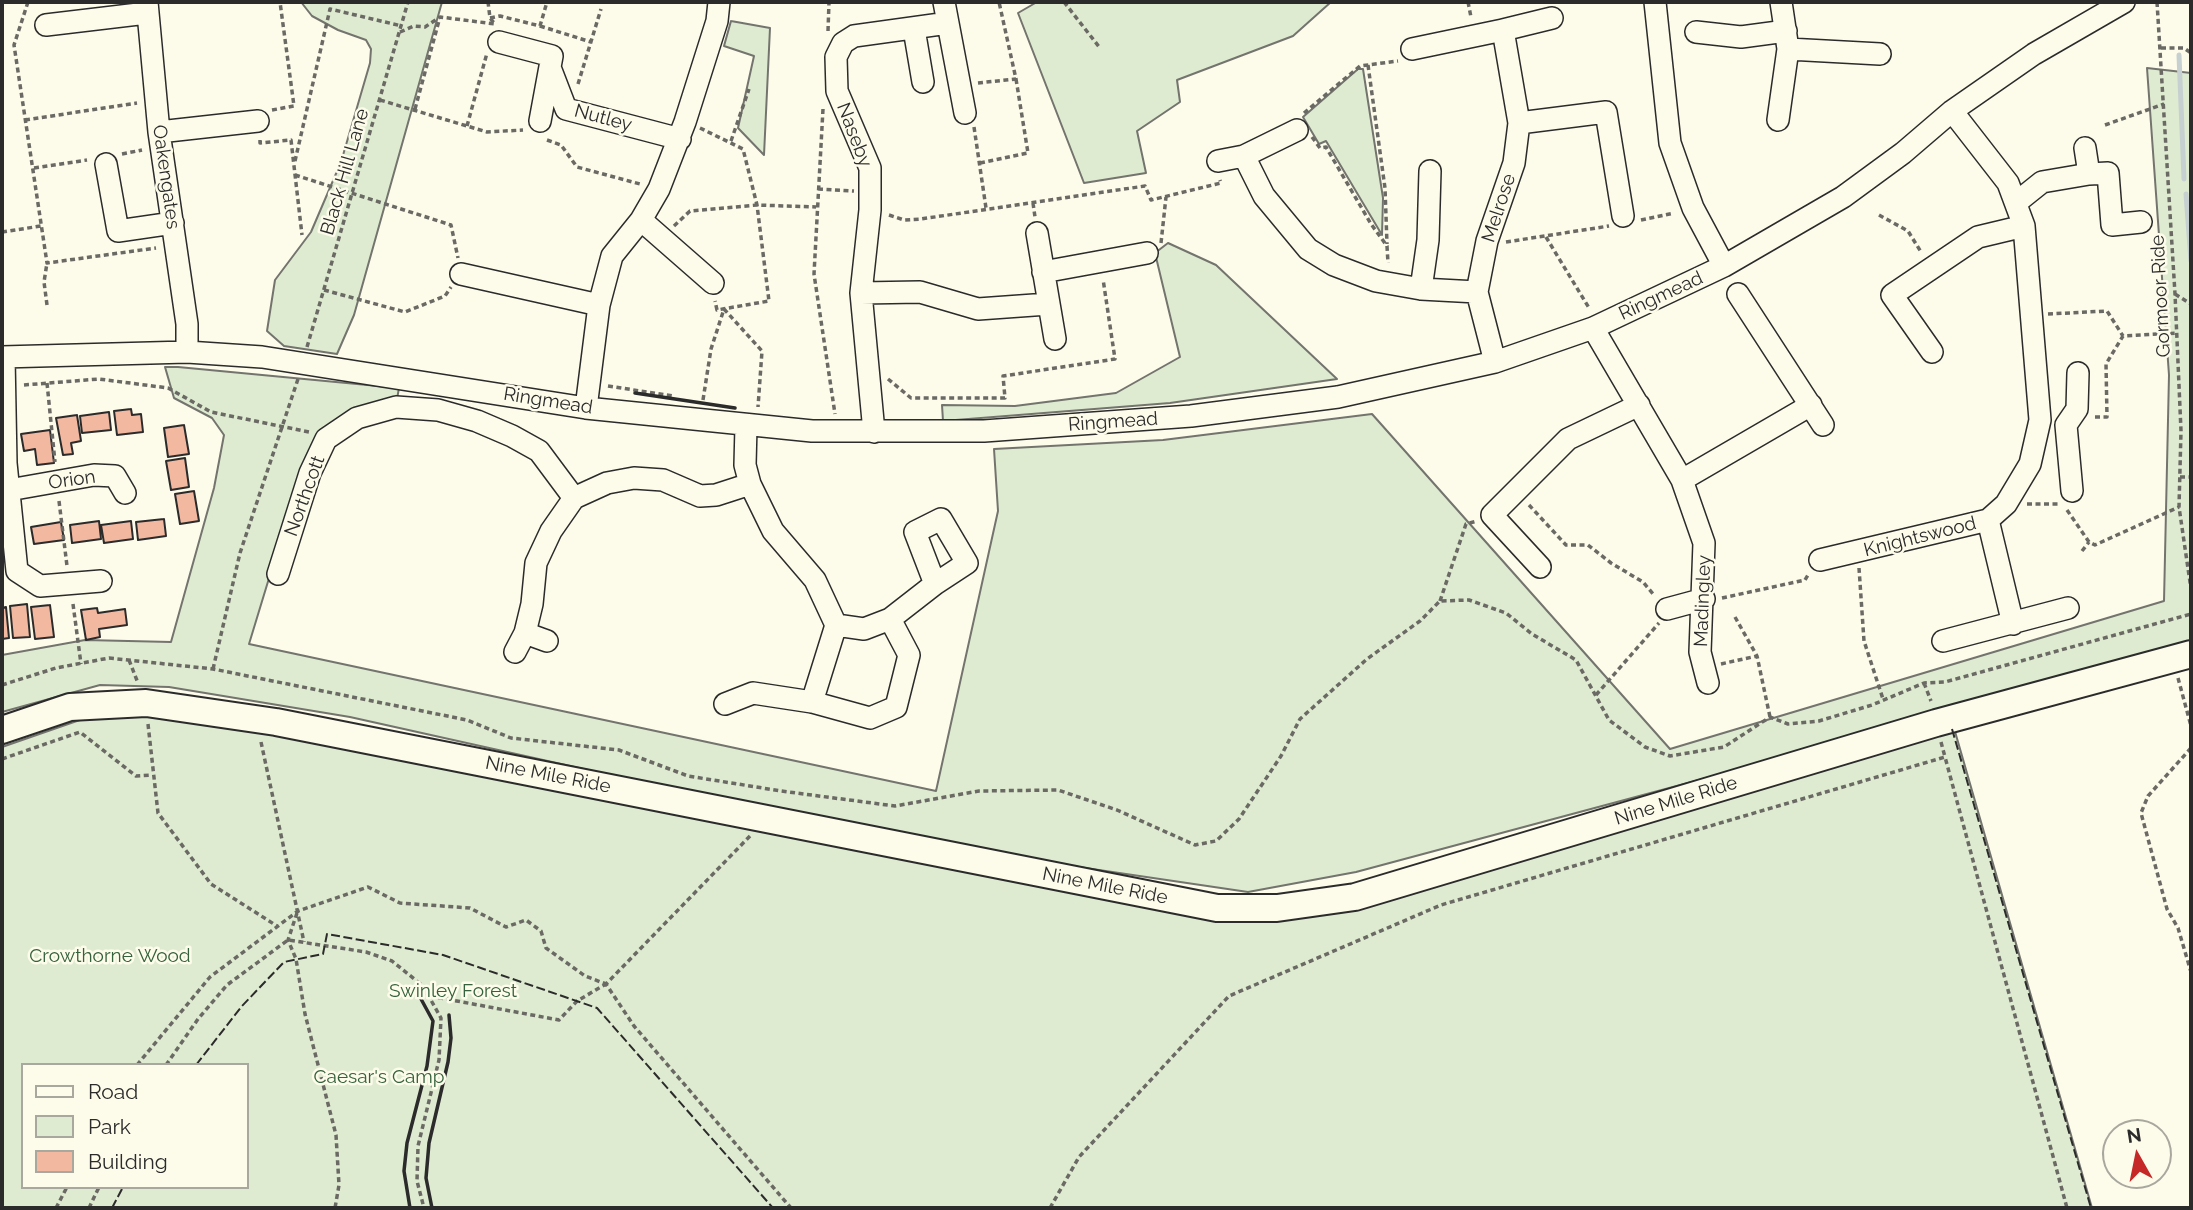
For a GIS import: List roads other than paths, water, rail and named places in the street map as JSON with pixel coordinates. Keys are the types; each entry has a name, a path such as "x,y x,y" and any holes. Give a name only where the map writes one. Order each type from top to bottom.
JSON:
{"main road":[{"name":"Nine Mile Ride","path":"2,730 70,707 146,703 276,722 1217,908 1278,908 1355,897 1936,723 2182,657"}],"street":[{"path":"586,408 599,304 612,256 641,220 659,188 682,131 717,21 719,2"},
{"path":"944,2 965,113"},
{"path":"1655,2 1670,143 1693,208 1724,266"},
{"path":"1778,120 1787,40 1781,2"},
{"name":"Ringmead","path":"3,357 187,352 262,357 586,408 751,426 838,431 984,431 1273,407 1402,385 1495,362 1596,327 1724,266 1843,197 1903,153 1952,111 2034,54 2124,2"},
{"path":"46,25 147,7"},
{"name":"Oakengates","path":"147,7 159,132 187,324 187,352"},
{"path":"1412,49 1552,18"},
{"name":"Naseby","path":"874,432 861,293 870,201 870,168 837,90 836,57 843,43 854,36 948,23"},
{"path":"914,29 923,82"},
{"name":"Melrose","path":"1495,362 1477,292 1487,244 1514,163 1519,123 1503,30"},
{"path":"1696,32 1787,40 1880,54"},
{"path":"494,37 552,57 551,70 534,129"},
{"name":"Nutley","path":"551,70 566,109 682,131"},
{"path":"1519,123 1605,102 1623,221"},
{"name":"Knightswood","path":"1820,560 1988,520 2006,504 2031,464 2040,420 2024,226 2008,183 1952,111"},
{"path":"159,132 258,121"},
{"path":"1218,161 1244,156 1301,127"},
{"path":"2085,148 2089,174"},
{"path":"1244,156 1264,196 1308,249 1334,265 1376,281 1421,289 1477,292"},
{"path":"106,164 118,231 173,223"},
{"path":"1421,289 1428,240 1430,171"},
{"path":"2017,202 2042,182 2108,173 2112,225 2141,222"},
{"path":"641,220 713,283"},
{"path":"1932,352 1892,295 1978,237 2024,226"},
{"path":"1037,233 1055,339"},
{"path":"1043,272 1147,253"},
{"path":"461,274 599,304"},
{"path":"861,293 920,292 978,309 1048,304"},
{"path":"1738,293 1823,425"},
{"name":"Madingley","path":"1596,327 1682,480 1704,543 1700,652 1706,675"},
{"path":"3,357 4,464 9,490 9,572 40,586 71,595 101,580"},
{"path":"2071,491 2068,421 2077,409 2078,373"},
{"path":"1540,567 1492,515 1568,439 1639,405"},
{"path":"1682,480 1811,405"},
{"name":"Northcott","path":"278,574 295,551 310,473 326,439 357,418 396,407 438,410 477,421 539,451 574,498"},
{"path":"2040,420 2068,421"},
{"path":"751,426 744,465 750,484 773,531 815,580 836,625 812,702"},
{"name":"Orion","path":"9,490 94,475 115,476 125,493"},
{"path":"547,641 520,642 532,604 536,564 551,531 574,498 607,483 634,478 663,480 700,496 716,495 750,484"},
{"path":"1988,520 2013,624"},
{"path":"836,625 864,629 890,619 936,584"},
{"path":"1667,609 1704,599"},
{"path":"1942,641 2068,608"},
{"path":"725,704 753,694 812,702 870,718 896,706 909,656 890,619"}],"waterway":[{"path":"2179,55 2184,179"},
{"path":"2186,194 2191,261"}],"park label":[{"name":"Crowthorne Wood","path":"110,956"},
{"name":"Swinley Forest","path":"453,991"},
{"name":"Caesar's Camp","path":"379,1077"}]}
